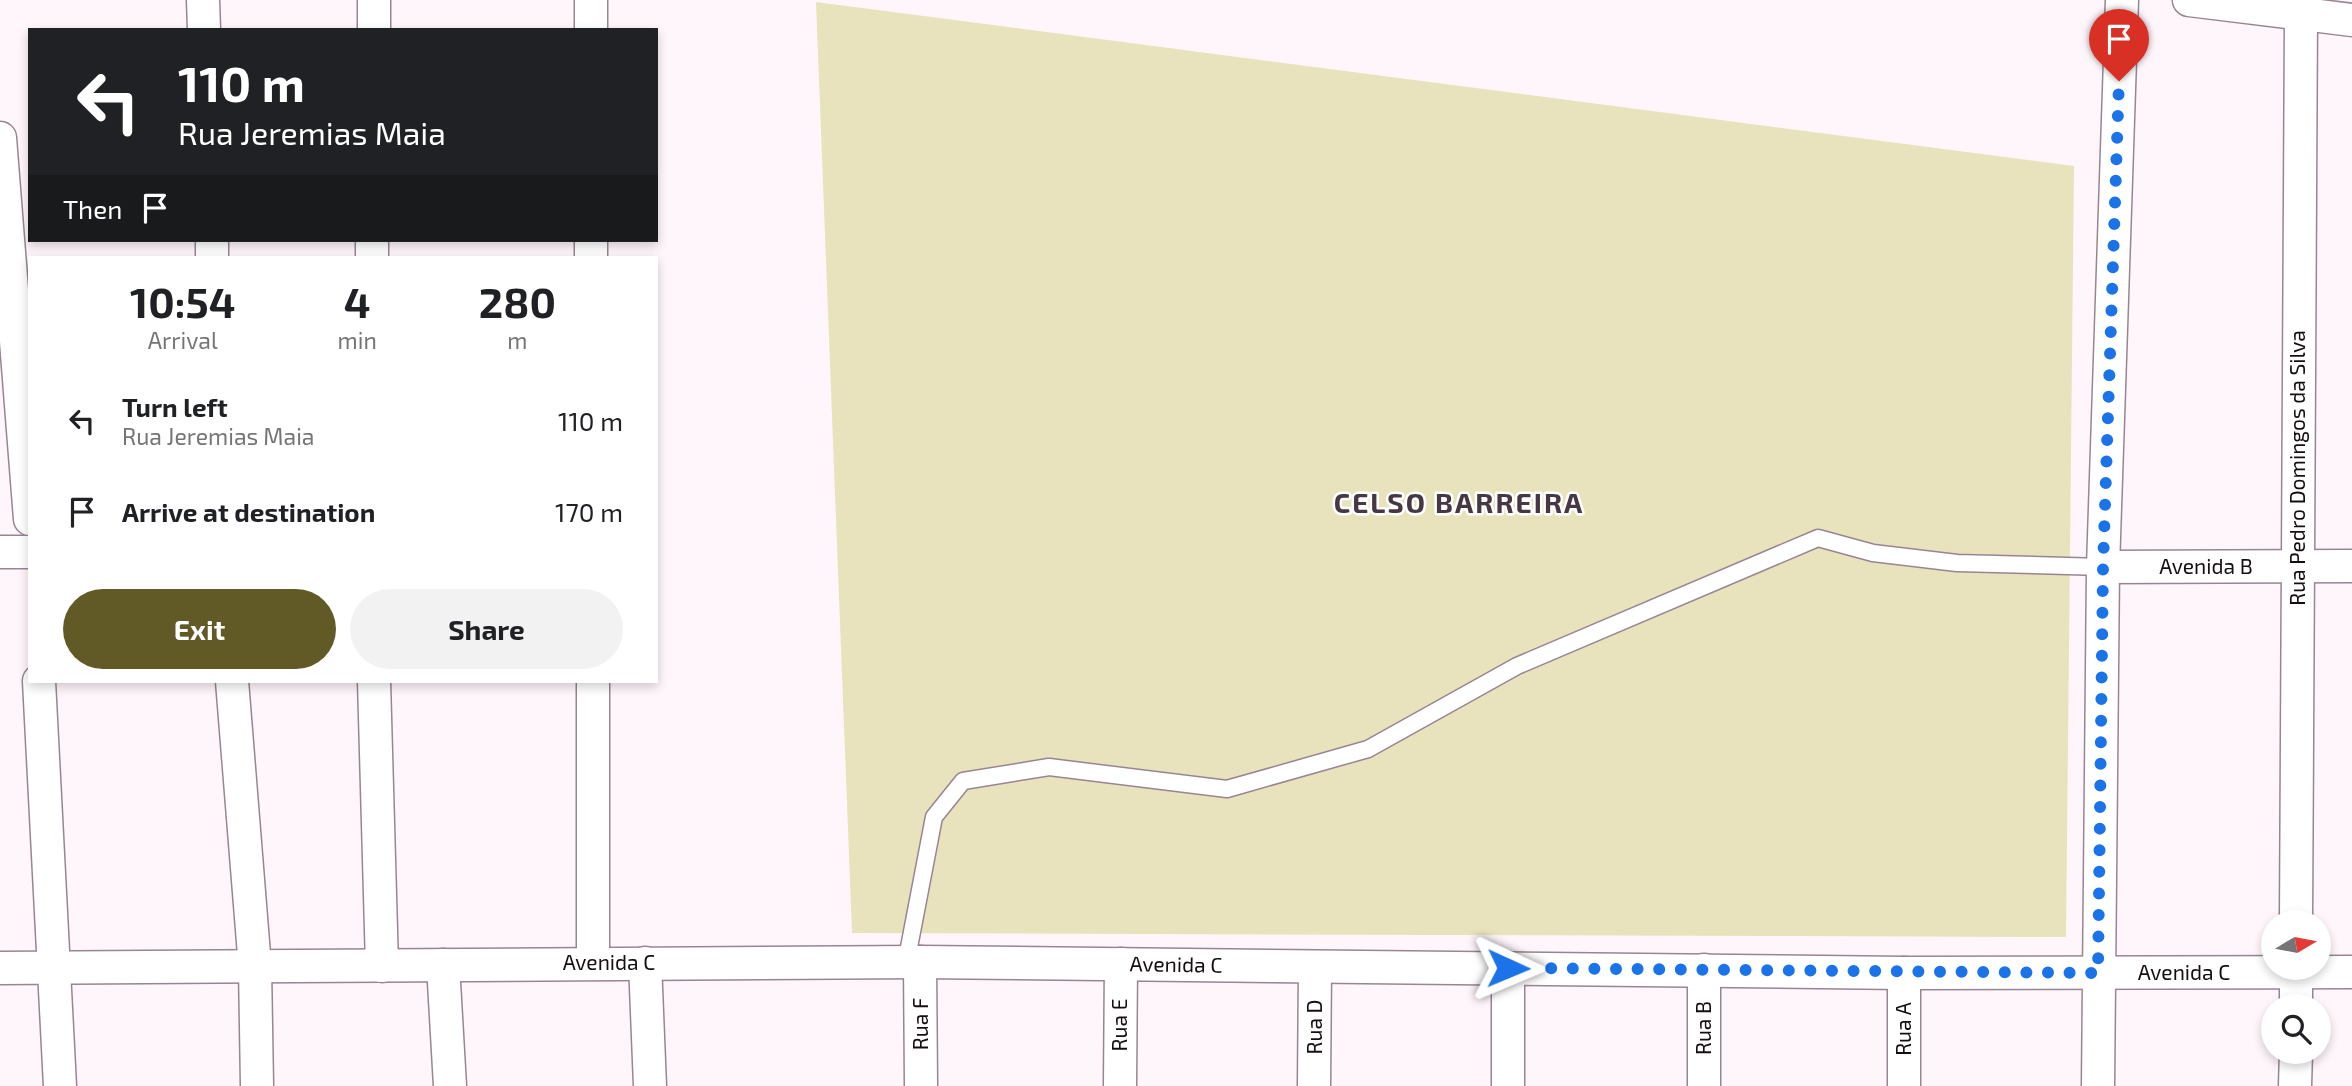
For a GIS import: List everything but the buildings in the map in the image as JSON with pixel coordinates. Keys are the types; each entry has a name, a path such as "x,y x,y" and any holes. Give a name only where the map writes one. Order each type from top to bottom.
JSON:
{"street":[{"path":"203,0 204,28"},
{"path":"374,0 374,28"},
{"path":"591,0 591,28"},
{"path":"2098,1086 2103,567 2122,0"},
{"path":"2189,0 2352,20"},
{"name":"Rua Pedro Domingos da Silva","path":"2296,910 2301,14"},
{"path":"0,138 28,494"},
{"path":"0,552 28,552"},
{"name":"Avenida B","path":"2103,567 2352,566"},
{"path":"39,683 60,1086"},
{"path":"232,683 254,967 257,1086"},
{"path":"374,683 382,966"},
{"path":"593,683 593,963"},
{"name":"Avenida C","path":"0,968 913,962 1904,973 2261,971"},
{"name":"Rua F","path":"913,962 921,1086"},
{"path":"645,963 650,1086"},
{"name":"Rua E","path":"1120,1086 1121,964"},
{"path":"443,965 450,1086"},
{"name":"Rua D","path":"1314,1086 1315,967"},
{"path":"1508,968 1508,1086"},
{"name":"Rua B","path":"1704,970 1704,1086"},
{"name":"Avenida C","path":"2331,971 2352,972"},
{"name":"Rua A","path":"1904,973 1904,1086"},
{"path":"2295,1064 2295,1086"}],"lane":[{"path":"913,962 934,817 963,781 1049,767 1227,789 1368,749 1517,666 1818,538 1873,553 1957,562 2103,567"}],"shaded area":[{"path":"816,2 2074,166 2066,937 852,933"}],"district":[{"name":"CELSO BARREIRA","path":"1459,503"}],"route":[{"path":"1508,968 2098,973 2103,567 2119,81"}]}
